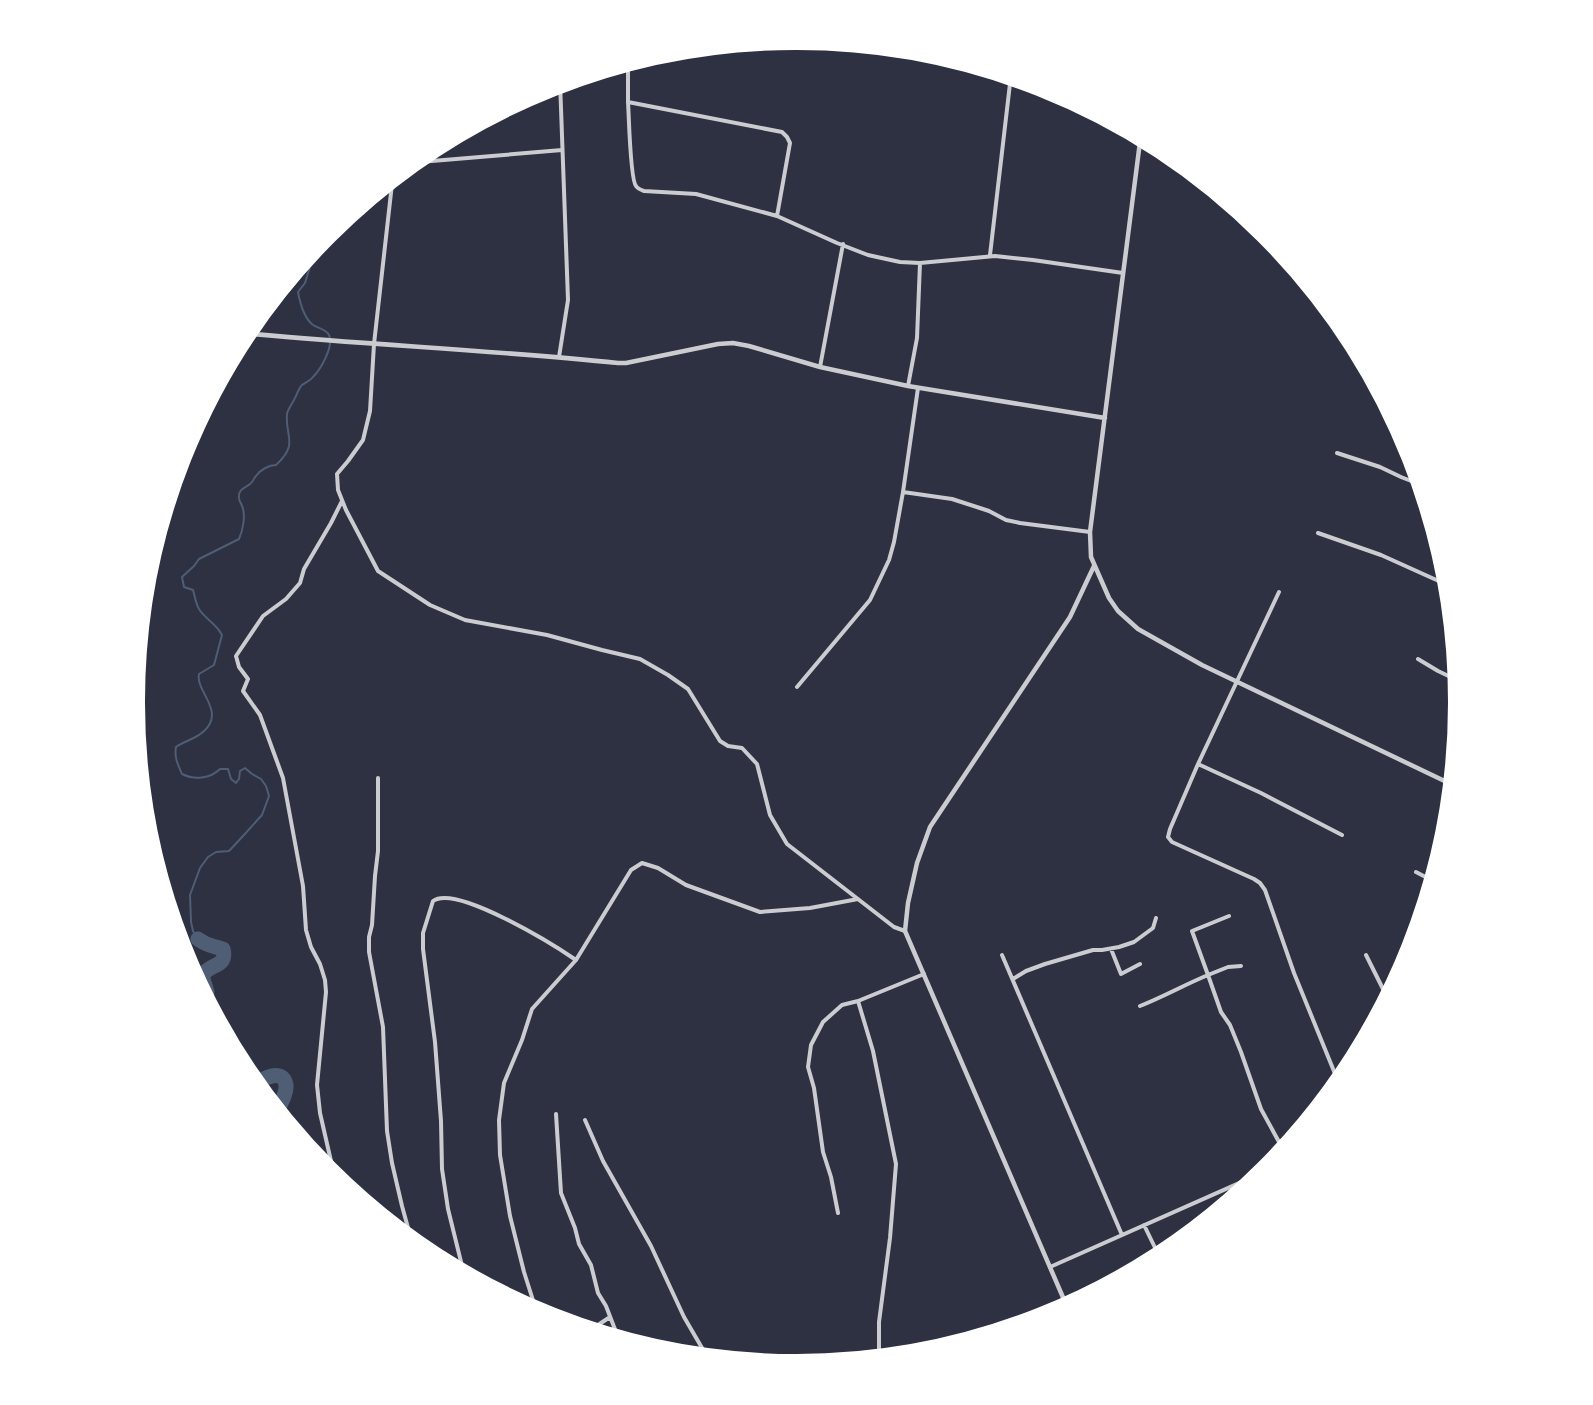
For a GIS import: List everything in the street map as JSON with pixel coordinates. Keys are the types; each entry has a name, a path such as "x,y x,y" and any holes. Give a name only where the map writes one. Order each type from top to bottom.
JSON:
{"street":[{"path":"795,46 818,47"},
{"path":"628,69 632,171 638,189 696,194 777,216 868,255 900,262 920,263 995,256 1123,273"},
{"path":"990,255 1010,82"},
{"path":"559,357 568,300 560,90"},
{"path":"628,102 782,132 789,142 777,216"},
{"path":"1140,144 1090,532 1091,557 1109,598 1118,611 1138,629 1170,648 1236,682 1448,782"},
{"path":"426,162 562,150"},
{"path":"392,186 374,344 370,411 363,440 337,474 338,490 342,500 378,571 429,605 469,621 547,635 635,657 668,675 685,687 696,700 720,741 728,747 742,748 758,765 770,815 787,844 894,927 905,931"},
{"path":"820,367 843,244"},
{"path":"908,386 917,338 920,263"},
{"path":"254,334 626,363 733,343 820,367 908,386 1105,418"},
{"path":"797,687 870,600 889,560 903,492 918,388"},
{"path":"1337,453 1380,467 1414,482"},
{"path":"903,492 952,499 988,511 1006,520 1020,523 1090,532"},
{"path":"332,1165 320,1113 317,1085 326,992 325,980 320,964 310,947 306,930 303,886 283,778 260,715 243,691 248,679 239,667 236,656 263,616 286,599 300,582 304,569 342,500"},
{"path":"1318,533 1382,555 1441,582"},
{"path":"1065,1301 905,931 908,903 917,863 930,828 1070,617 1094,566"},
{"path":"1278,592 1198,764 1168,837 1172,842 1254,879 1265,890 1294,973 1336,1076"},
{"path":"1418,658 1451,677"},
{"path":"1198,764 1342,835"},
{"path":"378,778 378,851 369,952 383,1027 387,1131 399,1195 409,1232"},
{"path":"534,1304 510,1216 500,1155 499,1120 504,1083 532,1009 576,960 631,870 642,863 658,868 686,885 760,912 810,908 858,899"},
{"path":"1416,872 1428,878"},
{"path":"462,1267 448,1209 442,1169 435,1042 423,949 423,933 433,901 437,897 455,899 485,909 553,944 576,960"},
{"path":"1230,916 1192,931 1221,1012 1230,1024 1261,1109 1281,1145"},
{"path":"1012,979 1045,964 1093,950 1111,949 1134,942 1154,928 1156,918"},
{"path":"1111,949 1121,974 1140,964"},
{"path":"1366,954 1385,993"},
{"path":"1002,955 1122,1235"},
{"path":"1140,1006 1228,967 1240,966"},
{"path":"838,1213 823,1152 814,1088 808,1066 811,1045 822,1022 842,1005 858,1001 924,974"},
{"path":"858,1001 873,1051 896,1164 890,1238 879,1322 879,1353"},
{"path":"556,1114 561,1193 579,1244 591,1265 598,1293 617,1333"},
{"path":"585,1120 603,1161 651,1246 684,1317 704,1352"},
{"path":"1050,1267 1245,1180"},
{"path":"1144,1225 1157,1251"},
{"path":"595,1327 610,1317"}],"waterway":[{"path":"198,939 191,922 190,895 200,868 208,857 216,852 229,851 262,815 269,796 261,779 245,768 240,771 236,783 231,779 228,769 220,769 207,777 197,778 182,774 179,767 176,747 201,734 210,724 211,709 201,687 199,674 214,665 222,635 199,609 193,590 184,587 182,577 199,559 239,539 244,518 239,499 240,493 262,470 276,465 283,458 289,446 288,410 301,386 311,380 326,357 330,345 329,335 313,325 307,318 298,292 305,283 312,261"},
{"path":"198,939 208,945 223,949 224,955 220,962 202,976 206,988"},
{"path":"261,1080 271,1076 281,1077 284,1080 285,1092 279,1106"}]}
